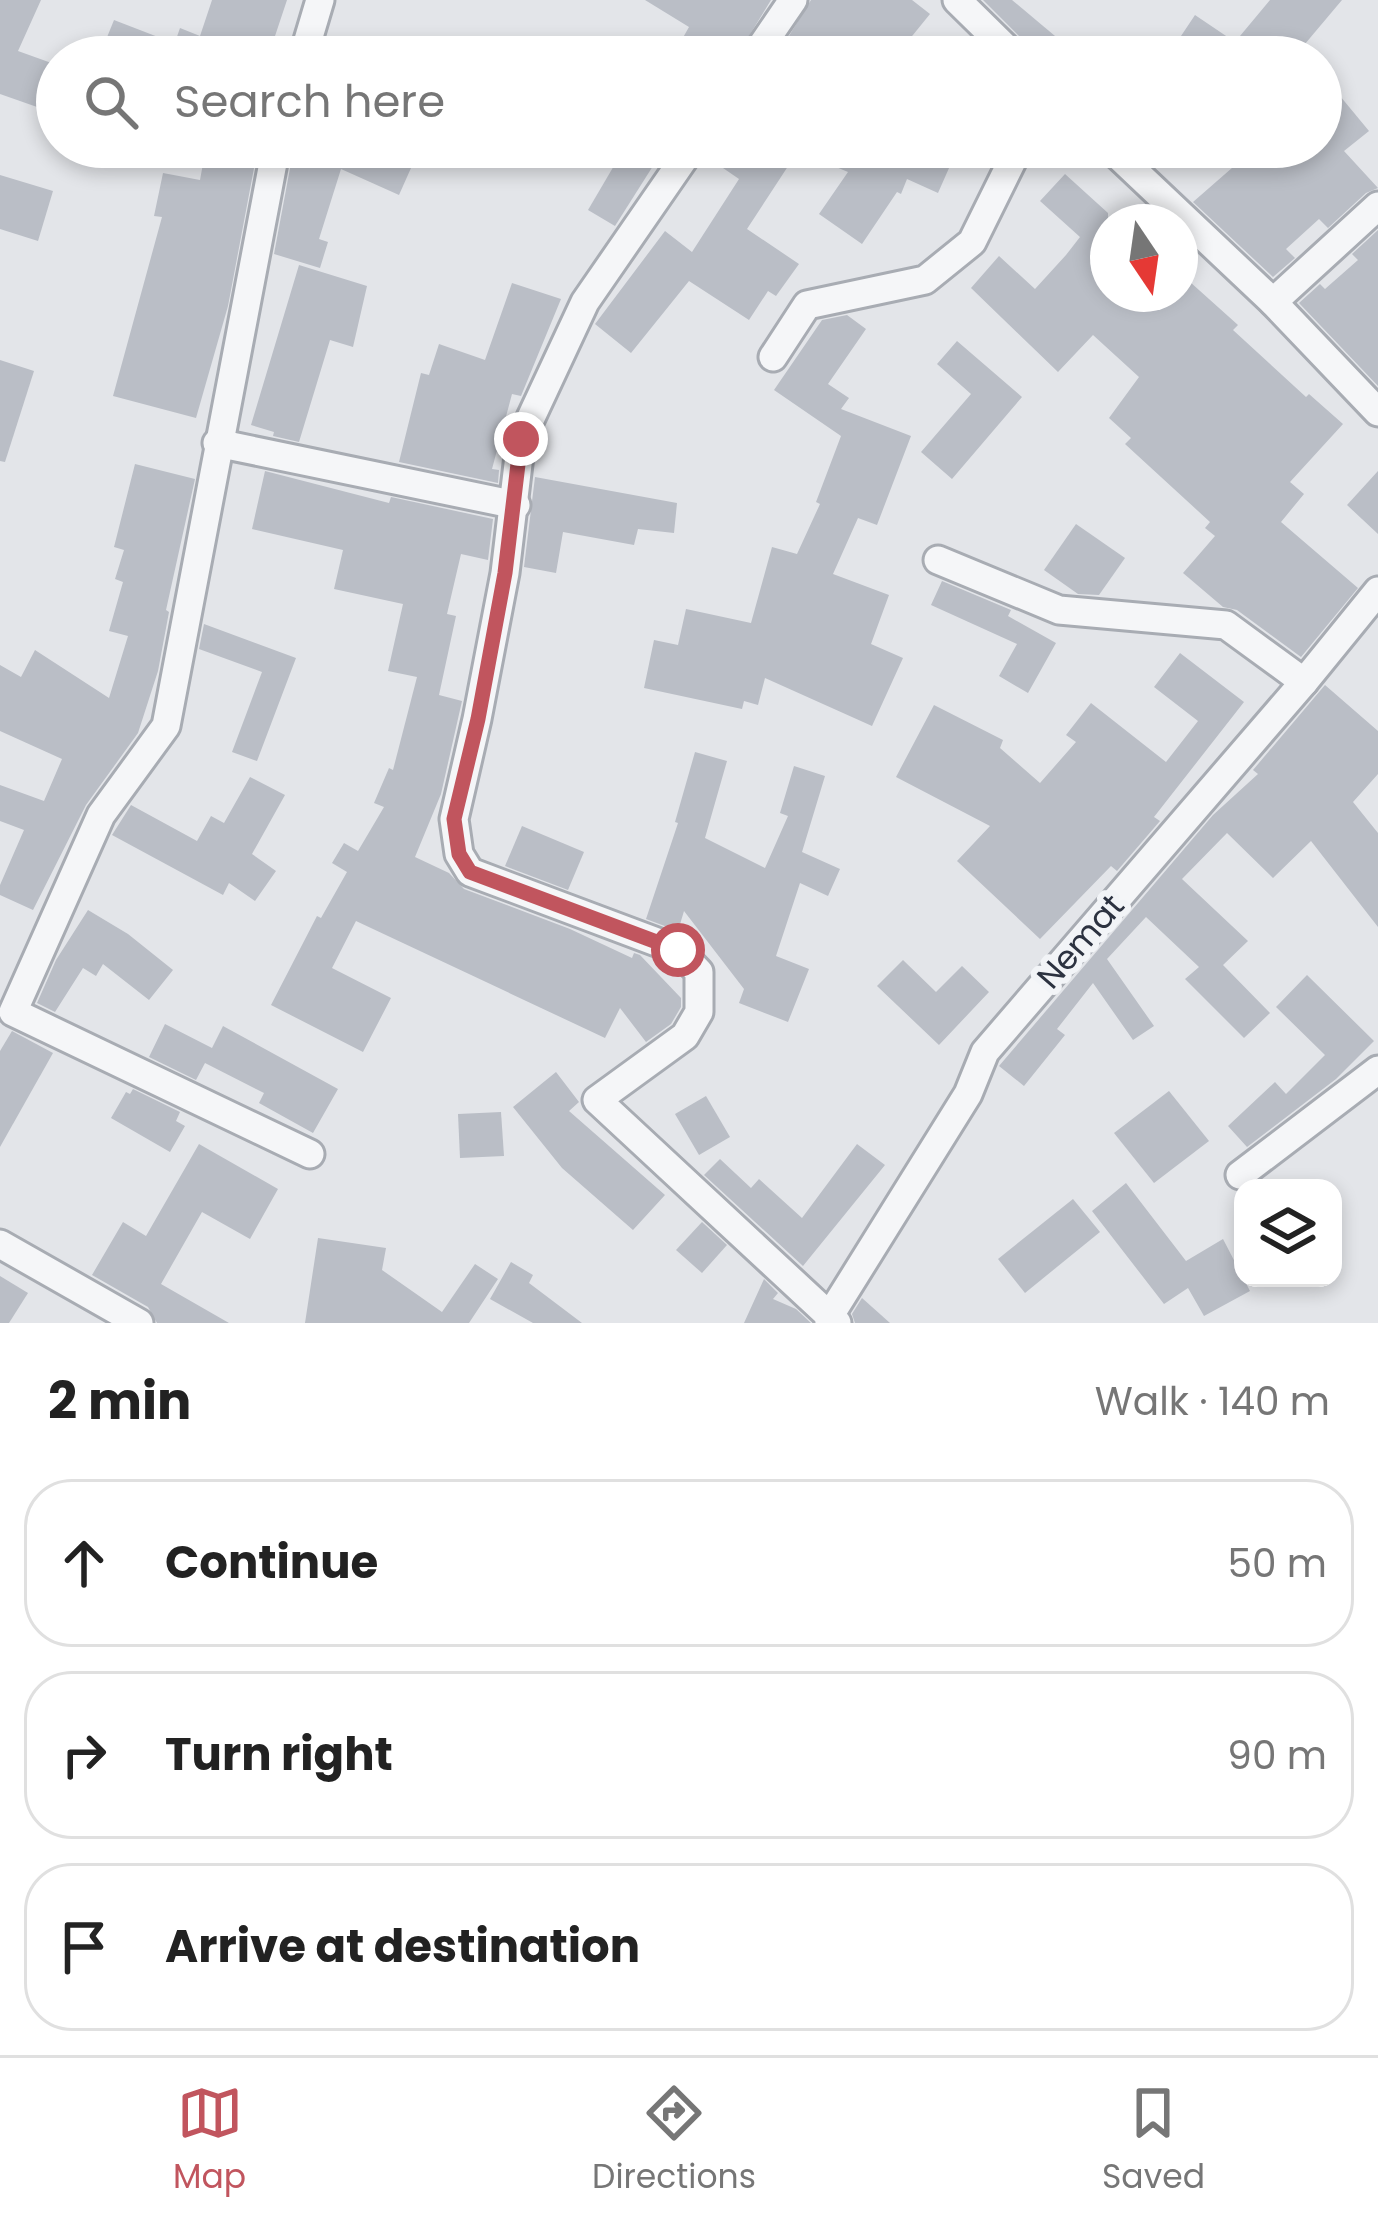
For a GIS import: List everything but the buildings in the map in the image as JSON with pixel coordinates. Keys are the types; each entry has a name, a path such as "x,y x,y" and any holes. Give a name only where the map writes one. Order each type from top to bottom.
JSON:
{"street":[{"path":"309,36 320,0"},
{"path":"768,36 793,0"},
{"path":"957,0 994,36"},
{"path":"272,168 166,726 101,814 7,1010 310,1154"},
{"path":"678,168 585,302 521,439 516,505 478,719 454,819 459,854 470,872 678,950 699,972 698,1012 685,1036 598,1100 832,1321"},
{"path":"772,357 806,305 926,280 972,242 1009,168"},
{"path":"1131,168 1273,302 1378,412"},
{"path":"1273,302 1378,206"},
{"path":"217,443 516,505"},
{"path":"938,560 1059,610 1226,625 1304,682"},
{"name":"Nemat","path":"832,1321 968,1094 985,1052 1378,590"},
{"path":"1240,1174 1378,1070"},
{"path":"0,1244 139,1323"}],"route":[{"path":"521,439 505,573 454,819 459,854 470,872 678,950"}]}
